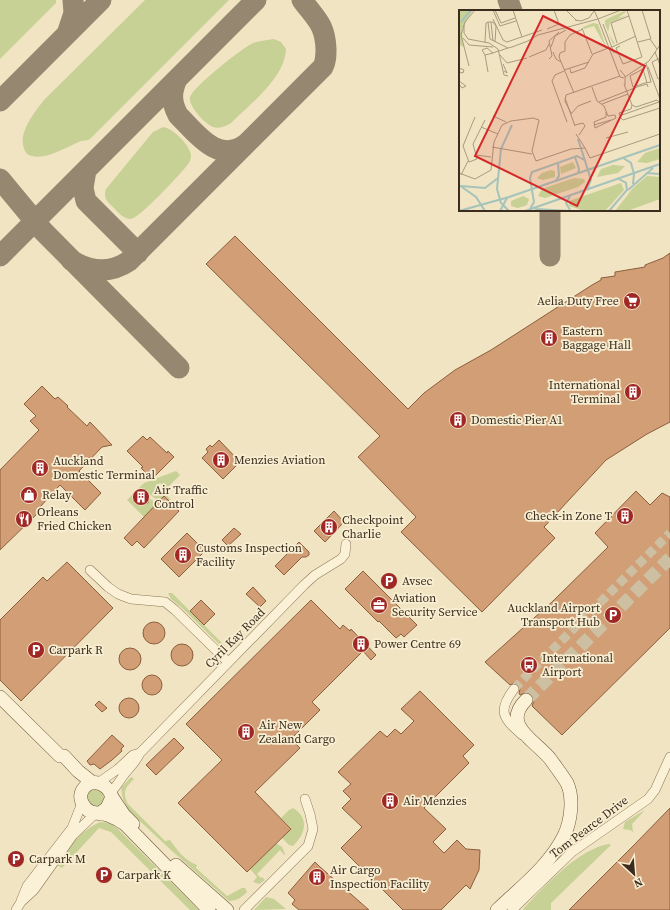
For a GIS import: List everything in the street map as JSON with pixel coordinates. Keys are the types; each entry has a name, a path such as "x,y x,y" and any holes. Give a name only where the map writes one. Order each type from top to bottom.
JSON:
{"street":[{"name":"Cyril Kay Road","path":"112,794 123,775 137,760 140,753 228,662 316,575 342,559 345,554 346,544"},
{"path":"90,570 108,588 118,594 131,599 165,602 228,662"},
{"path":"514,689 504,703 505,714 508,720 512,726 550,759"},
{"path":"0,697 60,756 64,756 78,771 95,783 106,786 124,815 134,826 172,862 227,910"},
{"path":"497,910 544,865 555,851 565,835 571,810 567,784 550,759 530,740 519,726 517,714 520,707 526,700"},
{"name":"Cyril Kay Road","path":"95,783 118,769 133,755 140,753"},
{"path":"60,756 60,760 70,773 88,810 120,820 209,910"},
{"name":"Tom Pearce Drive","path":"512,910 572,852 648,798 655,790 670,757"},
{"path":"18,906 27,886 72,828 86,787 95,783"},
{"path":"18,906 34,890 73,835 98,813 107,808 112,794"},
{"path":"244,910 308,846 313,829 305,799"}],"green space":[{"path":"0,0 56,0 56,3 0,59"},
{"path":"145,0 229,0 90,139 40,157 27,154 23,140 24,133 31,118 40,105"},
{"path":"274,39 281,42 286,49 280,70 265,90 231,123 218,128 213,127 206,122 194,110 190,101 190,97 193,92 218,68 253,43"},
{"path":"163,127 172,131 185,143 190,152 190,161 167,188 136,217 131,219 123,217 107,201 105,197 106,189 153,132"},
{"path":"176,471 180,475 166,489 160,483 157,485 171,500 159,502 144,489 135,494 133,500 137,504 142,503 148,497 157,504 144,517 127,500 144,483"},
{"path":"168,593 172,593 225,646 223,648 171,599"},
{"path":"131,777 134,779 125,790 125,796 128,804 165,841 170,840 188,861 197,865 196,868 227,896 242,888 245,888 247,892 243,896 229,901 129,811 123,799 121,788"},
{"path":"96,787 106,795 105,802 97,808 88,804 86,795"},
{"path":"293,808 299,812 302,817 304,827 303,832 293,846 289,845 282,838 291,828 281,818"},
{"path":"645,810 632,824 633,832 623,829 625,822"},
{"path":"100,822 111,823 118,829 199,910 190,910 111,832 99,828 62,868 57,865 80,835"},
{"path":"276,843 282,847 285,854 284,855 280,850 257,874 265,880 259,884 253,882 257,877 250,869"},
{"path":"609,844 611,845 551,903 551,910 523,910 552,879 574,861 597,847"},
{"path":"266,897 274,899 286,909 254,910"}],"building":[{"name":"Domestic Pier A1","path":"235,236 408,409 424,393 455,370 491,350 601,280 601,278 615,276 615,272 645,267 645,265 663,258 670,253 670,422 647,434 606,460 544,527 555,538 482,612 401,532 416,517 358,457 380,436 206,264"},
{"name":"Auckland Domestic Terminal","path":"42,386 55,399 58,397 87,426 90,422 112,445 102,447 79,471 101,493 85,510 60,485 40,507 41,510 0,550 0,470 39,430 30,421 36,416 24,404"},
{"name":"Auckland Domestic Terminal","path":"143,436 147,440 150,437 167,453 168,451 174,457 154,477 148,471 146,473 141,468 143,467 127,451"},
{"name":"Menzies Aviation","path":"219,440 240,462 223,479 202,458 208,452 206,449 210,445 212,447"},
{"name":"Air Traffic Control","path":"138,490 146,490 148,494 148,503 137,504 134,502 133,496"},
{"name":"Auckland Airport Transport Hub","path":"636,491 650,505 662,493 670,497 670,628 562,735 532,706 534,701 531,694 527,692 520,695 518,684 514,683 510,685 485,662 553,601 608,547 595,533"},
{"path":"164,496 179,511 144,548 137,541 132,546 124,538"},
{"name":"Checkpoint Charlie","path":"334,511 344,522 325,542 314,531"},
{"path":"234,528 241,534 228,546 222,540"},
{"name":"Customs Inspection Facility","path":"187,533 205,551 179,577 161,559"},
{"path":"299,542 309,552 309,555 302,557 284,575 275,566"},
{"name":"Carpark R","path":"67,562 113,608 21,701 0,680 0,620 43,577 47,581"},
{"name":"Aviation Security Service","path":"363,571 417,625 404,637 401,634 396,638 345,589"},
{"path":"253,587 266,601 260,607 246,594"},
{"path":"201,600 215,614 204,625 190,611"},
{"name":"Air New Zealand Cargo","path":"311,600 340,629 343,625 350,631 351,629 376,655 371,660 363,651 312,702 320,710 291,739 300,748 255,792 291,829 247,872 178,803 222,760 186,724"},
{"path":"154,622 162,625 165,633 162,641 154,644 146,641 143,633 146,625"},
{"path":"182,644 186,645 192,651 192,659 186,665 182,666 178,665 172,659 171,655 172,651 178,645"},
{"path":"130,648 134,649 140,655 140,663 134,669 130,670 126,669 120,663 119,659 120,655 126,649"},
{"path":"152,675 159,678 162,685 159,692 152,695 145,692 142,685 145,678"},
{"name":"Air Menzies","path":"420,691 474,745 463,756 469,763 424,808 446,829 433,842 444,853 457,840 466,849 480,850 479,870 470,889 466,885 441,910 403,910 341,848 362,827 342,808 351,799 343,791 351,784 338,772 380,731 387,737 395,729 401,734 414,721 401,709"},
{"path":"125,698 133,698 139,704 139,712 133,718 125,718 119,712 119,704"},
{"path":"99,701 107,708 102,712 95,705"},
{"path":"112,735 124,746 121,749 122,751 100,769 94,764 90,765 87,761"},
{"path":"174,738 184,748 156,775 146,765"},
{"path":"670,808 670,910 569,910 634,845"},
{"name":"Air Cargo Inspection Facility","path":"315,862 369,910 299,910 292,904 295,900 288,893"}],"taxiway":[{"path":"67,34 74,13 73,0"},
{"path":"0,101 101,0"},
{"path":"0,256 256,0"},
{"path":"71,260 85,267 100,270 115,268 129,261 323,67 326,54 324,33 319,22 302,0"},
{"path":"508,0 512,10"},
{"path":"177,79 173,97 176,110 178,115 200,138 217,149 226,151 236,150 246,144"},
{"path":"86,170 83,188 86,201 138,253"},
{"path":"0,179 43,231 179,368"},
{"path":"550,211 550,256"}],"tunnel":[{"path":"514,689 670,533"},
{"path":"526,700 670,558"}],"place":[{"name":"Aelia Duty Free","path":"632,301"},
{"name":"Eastern Baggage Hall","path":"549,338"},
{"name":"International Terminal","path":"633,392"},
{"name":"Domestic Pier A1","path":"458,420"},
{"name":"Menzies Aviation","path":"221,460"},
{"name":"Auckland Domestic Terminal","path":"40,468"},
{"name":"Relay","path":"29,495"},
{"name":"Air Traffic Control","path":"141,497"},
{"name":"Check-in Zone T","path":"625,516"},
{"name":"Orleans Fried Chicken","path":"24,519"},
{"name":"Checkpoint Charlie","path":"329,527"},
{"name":"Customs Inspection Facility","path":"183,555"},
{"name":"Avsec","path":"389,581"},
{"name":"Aviation Security Service","path":"379,605"},
{"name":"Auckland Airport Transport Hub","path":"613,615"},
{"name":"Power Centre 69","path":"361,644"},
{"name":"Carpark R","path":"36,650"},
{"name":"International Airport","path":"529,665"},
{"name":"Air New Zealand Cargo","path":"246,732"},
{"name":"Air Menzies","path":"390,801"},
{"name":"Carpark M","path":"16,859"},
{"name":"Carpark K","path":"104,875"},
{"name":"Air Cargo Inspection Facility","path":"317,877"}]}
